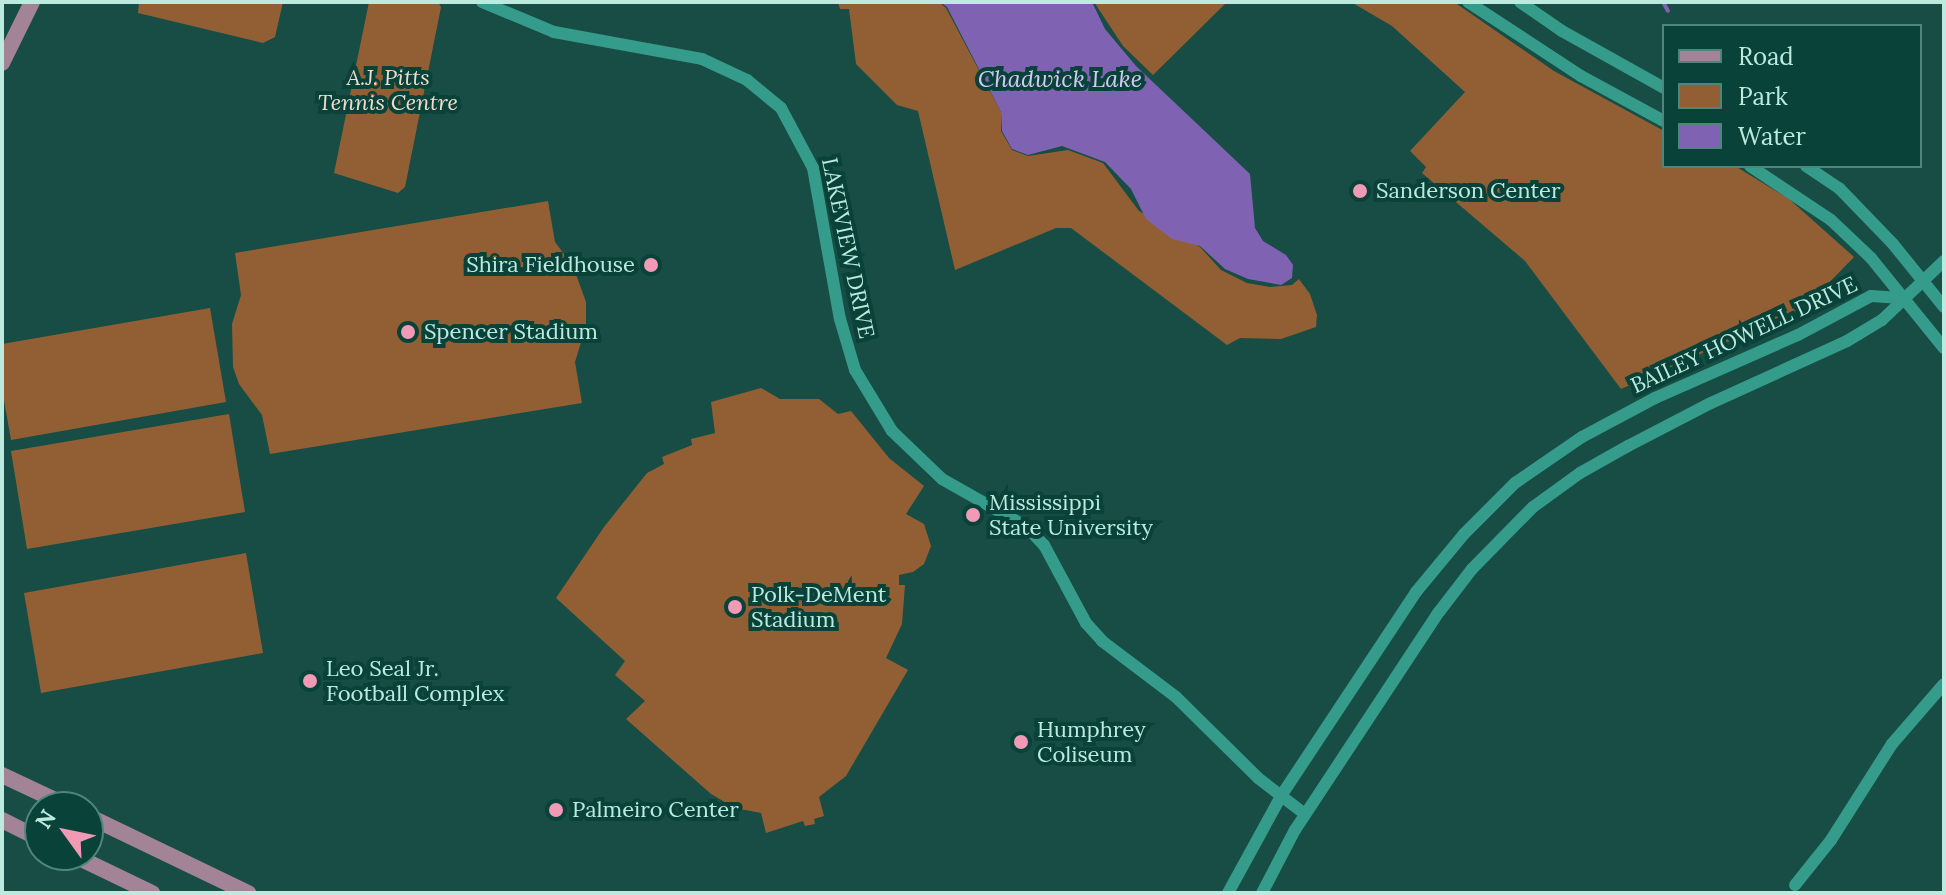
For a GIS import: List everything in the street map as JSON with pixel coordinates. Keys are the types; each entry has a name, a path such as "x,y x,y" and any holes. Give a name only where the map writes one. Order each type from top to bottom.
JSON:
{"main road":[{"path":"2,63 32,2"},
{"path":"2,765 43,791"},
{"path":"2,775 36,791"},
{"path":"2,820 24,833"},
{"path":"104,824 248,893"},
{"path":"2,828 24,836"},
{"path":"104,870 152,893"},
{"path":"104,871 109,873"}],"street":[{"name":"LAKEVIEW DRIVE","path":"482,2 554,32 702,59 747,80 781,108 813,168 840,319 855,370 892,431 942,479 1027,527 1044,545 1094,633 1125,661 1186,705 1281,796 1305,814"},
{"path":"1468,2 1581,76 1662,120"},
{"path":"1520,2 1562,31 1662,87"},
{"path":"1753,168 1831,220 1871,258 1944,348"},
{"path":"1809,168 1839,188 1944,307"},
{"path":"1901,298 1944,261"},
{"name":"BAILEY HOWELL DRIVE","path":"1228,893 1281,796 1416,592 1464,534 1515,483 1582,437 1655,398 1798,335 1871,296 1901,298"},
{"name":"BAILEY HOWELL DRIVE","path":"1262,893 1305,814 1439,612 1472,569 1533,507 1580,473 1628,446 1711,403 1847,341 1882,320 1901,298"},
{"path":"1795,885 1831,840 1892,744 1944,684"}],"green space":[{"path":"139,2 283,2 275,37 263,43 138,13"},
{"name":"A.J. Pitts Tennis Centre","path":"369,2 438,2 441,7 405,187 398,193 334,173"},
{"path":"838,2 939,2 946,8 1001,112 1001,131 1012,150 1028,156 1068,150 1103,163 1139,211 1200,247 1221,270 1247,283 1270,287 1292,285 1299,279 1310,294 1317,315 1316,327 1281,339 1240,338 1227,345 1071,228 1056,228 955,270 918,111 897,105 856,64 849,9 840,9"},
{"path":"1094,2 1227,2 1153,75 1123,46"},
{"path":"1351,2 1454,2 1554,71 1662,130 1662,168 1738,168 1789,199 1854,257 1815,297 1793,313 1621,389 1525,261 1422,173 1426,167 1410,151 1465,92 1392,26"},
{"name":"Spencer Stadium","path":"548,201 555,242 573,266 586,302 586,326 575,362 582,403 270,454 262,415 239,384 233,367 232,324 241,295 235,253"},
{"path":"210,308 226,402 11,440 2,389 2,344"},
{"name":"Polk-DeMent Stadium","path":"761,388 780,399 819,399 838,414 851,411 889,458 924,486 906,514 924,524 931,546 924,564 913,572 899,575 899,585 905,585 902,624 886,658 908,670 846,776 819,797 824,816 814,819 815,824 805,826 803,821 766,833 761,813 735,808 711,794 626,719 645,701 615,675 625,661 556,598 604,527 647,473 664,464 662,457 692,445 691,439 715,433 711,402"},
{"path":"229,414 245,512 27,549 11,451"},
{"path":"246,553 263,653 41,693 24,593"}],"water":[{"name":"Chadwick Lake","path":"940,2 1092,2 1105,29 1136,66 1250,174 1255,228 1263,241 1286,255 1293,265 1292,278 1281,285 1248,279 1225,269 1200,246 1172,239 1146,219 1131,189 1105,162 1062,146 1028,155 1012,149 1002,131 1001,112 947,7"}],"waterway":[{"path":"1663,2 1668,11"}],"place":[{"name":"Sanderson Center","path":"1360,191"},
{"name":"Shira Fieldhouse","path":"651,265"},
{"name":"Spencer Stadium","path":"408,332"},
{"name":"Mississippi State University","path":"973,515"},
{"name":"Polk-DeMent Stadium","path":"735,607"},
{"name":"Leo Seal Jr. Football Complex","path":"310,681"},
{"name":"Humphrey Coliseum","path":"1021,742"},
{"name":"Palmeiro Center","path":"556,810"}]}
